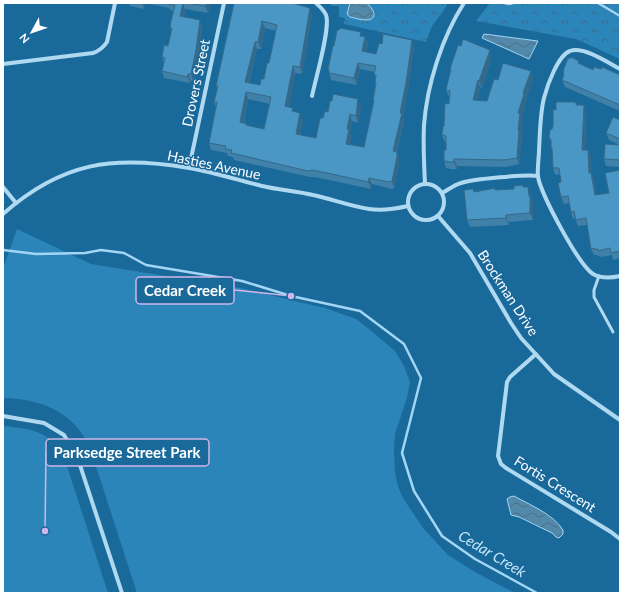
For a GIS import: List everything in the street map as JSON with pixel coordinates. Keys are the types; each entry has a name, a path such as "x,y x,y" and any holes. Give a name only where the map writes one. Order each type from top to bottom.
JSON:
{"street":[{"path":"3,64 99,51 104,48 107,42 115,3"},
{"name":"Drovers Street","path":"190,168 224,3"},
{"path":"312,96 324,43 327,17 316,3"},
{"path":"425,184 424,126 426,105 440,53 448,33 464,3"},
{"path":"620,69 581,50 565,53 558,63 544,99 538,176 550,208 583,264 594,274 599,276 610,278 620,276"},
{"name":"Hasties Avenue","path":"3,214 48,181 84,167 133,161 190,168 369,209 389,209 408,206"},
{"path":"442,193 454,186 467,182 523,176 538,176"},
{"path":"425,184 435,186 442,193 444,199 442,211 438,216 426,221 415,217 408,206 408,200 413,189 419,185 425,184"},
{"path":"3,187 16,203"},
{"name":"Brockman Drive","path":"438,216 470,253 521,338 554,374 620,420"},
{"name":"Fortis Crescent","path":"536,354 510,377 507,382 498,456 501,464 620,539"},
{"path":"3,416 44,422 64,435 78,459 122,593"}],"lane":[{"path":"599,276 594,290 594,297 613,332"}],"green space":[{"path":"329,3 448,3 432,26 426,42 344,24 345,18 339,17 339,6 332,6"},
{"path":"490,3 620,3 620,59 576,39 476,21"},
{"path":"17,229 91,264 240,288 325,308 356,319 395,351 404,366 410,382 407,398 395,434 394,448 395,473 403,498 423,528 448,555 475,572 515,593 137,593 90,448 83,435 65,416 54,410 30,401 3,398 3,269"},
{"path":"3,426 36,431 44,435 51,440 63,457 108,593 3,593"}],"water":[{"path":"350,3 366,3 374,13 373,18 364,20 350,17 347,14"},
{"path":"484,34 538,41 529,59 482,38"},
{"path":"514,496 541,510 553,519 563,530 563,534 559,538 556,537 552,533 519,517 511,515 507,499"}],"building":[{"path":"167,3 183,3 180,16 200,20 191,74 188,74 187,77 162,71 165,58 162,57 164,45 168,46 172,28 170,28 171,21 175,5"},
{"path":"188,3 206,3 205,6"},
{"path":"234,3 292,3 310,8 300,67 293,66 285,106 293,108 292,111 300,113 296,134 316,138 320,118 323,118 325,111 328,112 333,94 358,99 356,116 350,114 346,144 364,147 374,100 376,75 374,74 376,66 358,63 354,78 329,73 328,69 337,30 340,28 361,32 360,36 365,37 362,51 376,54 379,43 382,44 383,34 412,40 400,113 402,113 393,151 397,152 397,157 392,181 389,182 369,178 368,182 312,170 308,171 231,153 232,150 225,149 226,146 209,143 217,102 214,102 218,86 216,86","holes":["262,21 277,25 269,63 267,63 264,79 261,79 260,85 245,82 255,42 258,42","246,92 271,97 264,129 240,122"]},
{"path":"463,39 490,50 479,81 478,80 473,100 487,101 494,79 498,80 503,63 531,71 518,113 520,113 517,158 504,160 454,159 454,162 444,161 446,136 442,135 445,103 449,104 450,91 446,90 450,69 458,45 461,46"},
{"path":"571,57 579,61 578,63 593,70 594,67 601,69 602,67 620,75 620,105 562,80 564,75 563,71 568,58 570,59"},
{"path":"556,102 576,102 576,105 584,105 582,150 588,150 589,173 591,173 595,195 609,193 605,173 620,170 619,254 618,251 611,253 610,248 598,251 598,249 595,250 595,248 591,249 586,218 576,220 574,211 571,212 568,196 561,197 558,183 561,182 559,168 553,168 551,140 549,137 550,130 553,126 553,109 556,110"},
{"path":"613,117 620,120 620,139 606,133"},
{"path":"605,144 620,145 620,160 604,159"},
{"path":"523,185 523,187 528,187 530,196 530,213 506,215 506,218 467,220 464,190 473,189 474,192 495,188 495,190 514,189 514,186"}],"waterway":[{"path":"504,3 513,3"},
{"path":"598,3 620,16"},
{"name":"Cedar Creek","path":"3,250 36,254 85,253 101,250 124,253 146,265 242,281 291,296 360,311 404,344 421,378 402,453 414,491 442,536 475,559 537,593"}],"place":[{"name":"Cedar Creek","path":"291,296"},
{"name":"Parksedge Street Park","path":"45,531"}]}
